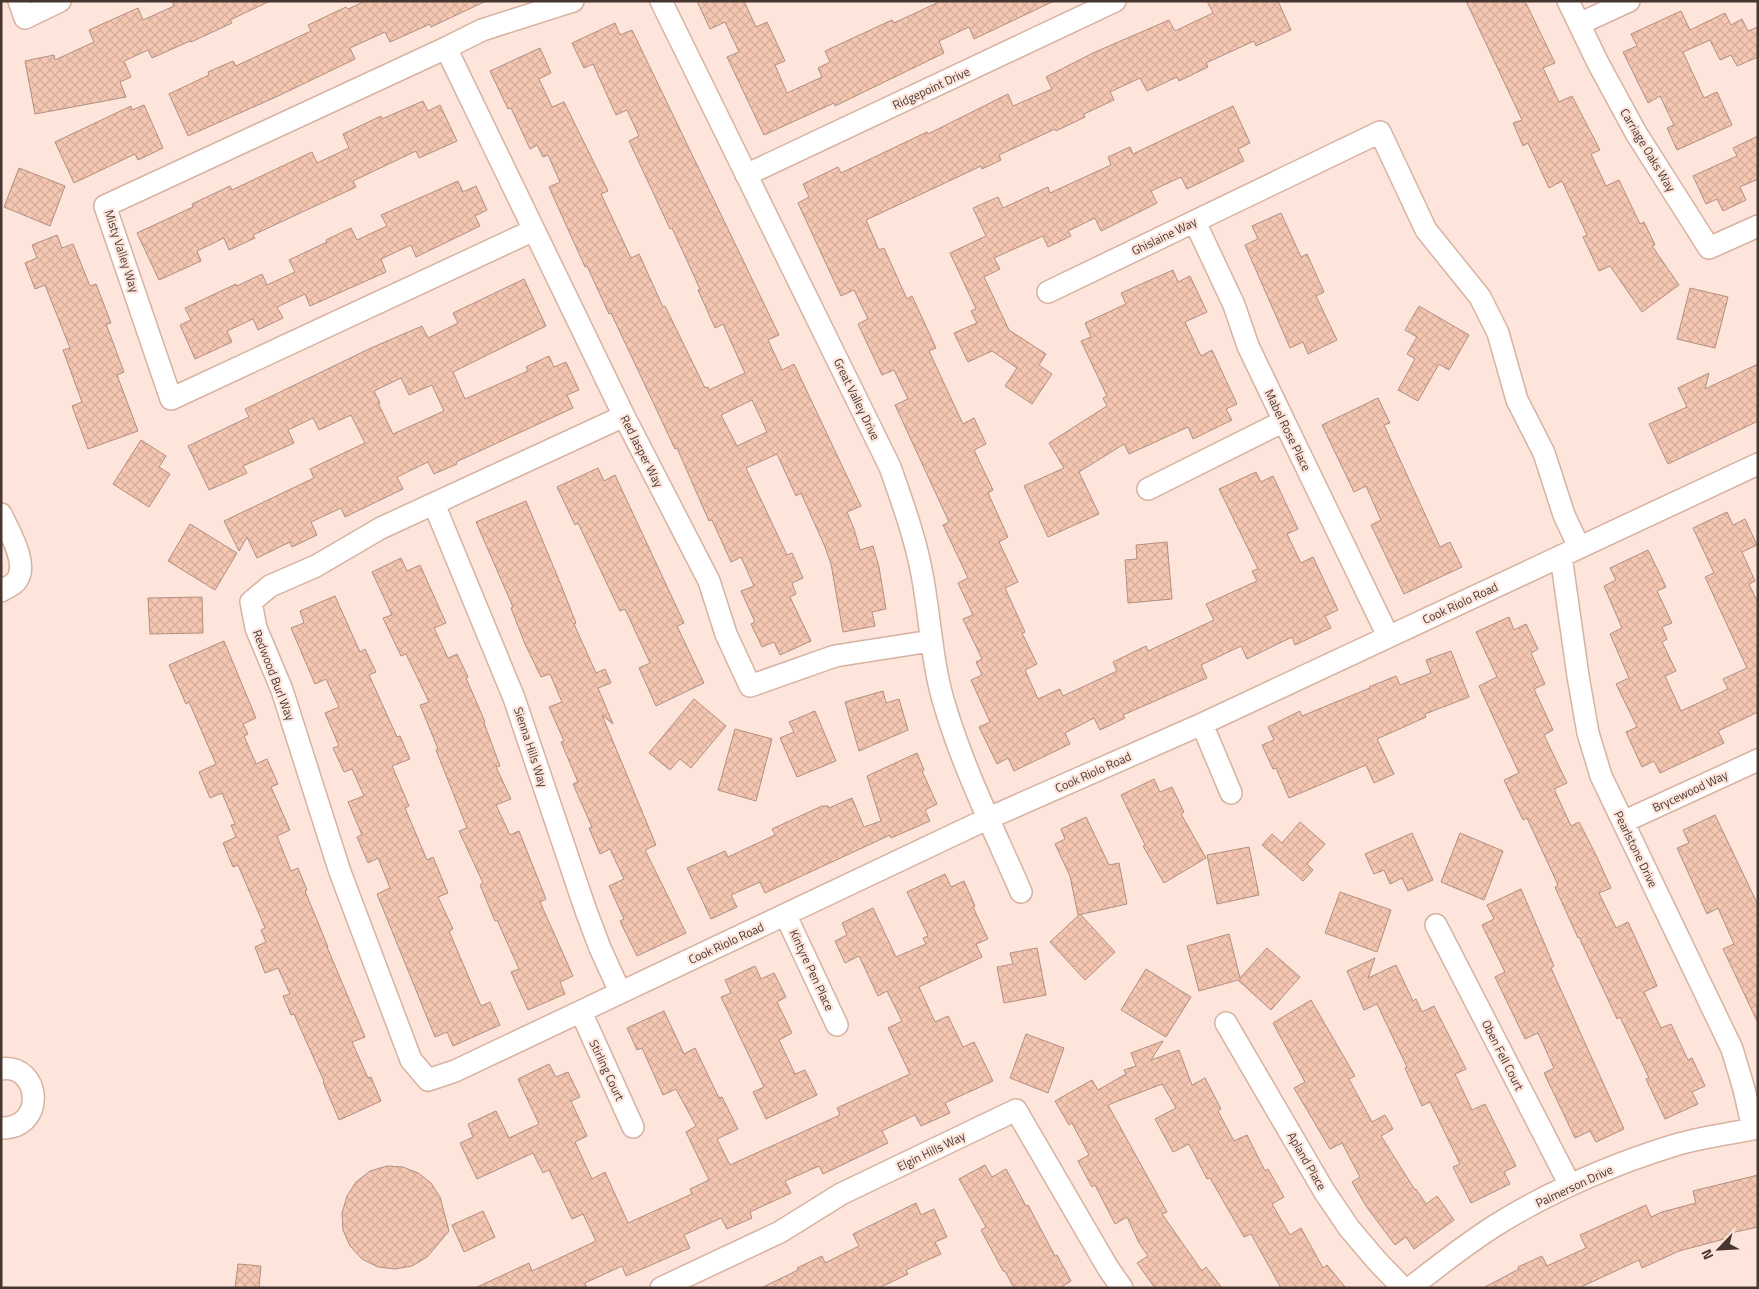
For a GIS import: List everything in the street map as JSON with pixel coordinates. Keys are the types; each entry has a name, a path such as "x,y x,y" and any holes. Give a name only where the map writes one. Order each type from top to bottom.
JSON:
{"street":[{"path":"19,1 25,18 60,1"},
{"name":"Misty Valley Way","path":"534,230 171,399 106,206 482,30 573,1"},
{"name":"Great Valley Drive","path":"661,1 890,467 909,518 921,570 931,641 944,702 961,752 1021,892"},
{"name":"Ridgepoint Drive","path":"746,175 1115,1"},
{"name":"Carriage Oaks Way","path":"1568,1 1598,63 1636,133 1709,248 1758,226"},
{"path":"1580,24 1629,1"},
{"name":"Red Jasper Way","path":"446,48 624,416 709,581 726,634 750,686 835,656 931,641"},
{"name":"Ghislaine Way","path":"1048,292 1380,132 1426,230 1480,297 1498,333 1517,400 1544,454 1564,515 1570,551"},
{"name":"Mabel Rose Place","path":"1195,222 1234,305 1248,346 1388,636"},
{"name":"Redwood Burl Way","path":"428,1080 411,1060 340,872 282,690 256,628 251,602 270,586 316,566 381,528 624,416"},
{"path":"1148,489 1284,421"},
{"name":"Cook Riolo Road","path":"428,1080 455,1071 620,992 786,916 989,818 1202,724 1570,551 1756,470"},
{"name":"Sienna Hills Way","path":"434,504 514,698 586,911 620,992"},
{"path":"1,514 20,557 22,566 17,580 1,591"},
{"name":"Pearlstone Drive","path":"1570,551 1578,676 1588,733 1601,776 1732,1049 1755,1128"},
{"path":"1202,724 1231,793"},
{"name":"Brycewood Way","path":"1623,822 1758,760"},
{"name":"Kintyre Pen Place","path":"786,916 837,1025"},
{"name":"Oben Fell Court","path":"1436,925 1570,1185"},
{"name":"Stirling Court","path":"581,1012 633,1127"},
{"name":"Apland Place","path":"1226,1023 1324,1191 1349,1228 1403,1288"},
{"path":"1,1069 16,1071 26,1078 32,1088 34,1099 32,1111 24,1120 15,1126 1,1128"},
{"name":"Elgin Hills Way","path":"661,1288 780,1232 841,1194 1016,1110 1108,1268 1122,1288"},
{"name":"Palmerson Drive","path":"1410,1288 1454,1254 1497,1225 1570,1185 1625,1162 1674,1145 1755,1128"}],"building":[{"path":"172,1 270,1 230,20 232,23 191,42 152,58 148,50 124,61 131,77 120,82 126,97 35,114 25,61 54,55 55,60 94,42 89,30 138,8 143,20 174,6"},
{"path":"365,1 486,1 431,27 430,24 390,42 385,32 350,48 355,59 188,136 169,94 209,75 208,72 233,61 236,66 311,31 308,25 346,7 348,9"},
{"path":"697,1 744,1 756,27 767,22 785,61 775,65 787,93 822,77 818,68 830,62 825,51 892,20 894,23 941,1 1054,1 974,39 969,27 939,41 944,53 835,106 834,103 764,135 727,57 739,52 725,22 710,29"},
{"path":"1207,1 1278,1 1291,30 1256,46 1254,41 1206,63 1208,67 1179,81 1177,77 1147,91 1140,78 1110,92 1114,100 1084,114 1085,117 999,155 1001,160 982,169 981,166 866,220 879,250 884,248 907,299 912,296 936,348 929,351 963,424 974,418 986,444 974,450 993,490 988,493 1008,537 999,542 1018,582 1005,588 1025,632 1022,633 1037,664 1025,670 1038,699 1060,689 1063,696 1117,671 1113,662 1146,646 1148,651 1214,620 1206,604 1257,581 1252,571 1258,569 1219,489 1256,472 1261,482 1273,476 1298,529 1287,534 1301,563 1313,557 1338,610 1325,616 1331,628 1295,645 1292,637 1247,659 1241,646 1201,665 1207,678 1123,715 1125,718 1100,730 1094,718 1065,733 1070,744 1014,771 1008,758 997,764 979,727 990,722 971,680 982,675 976,662 982,659 963,619 973,615 958,583 968,578 943,525 949,522 895,405 908,399 894,370 882,375 858,324 868,319 854,290 841,296 798,203 809,197 803,184 838,167 841,173 927,132 928,134 1008,94 1013,106 1052,89 1046,77 1093,53 1169,20 1175,31 1213,13"},
{"path":"1466,1 1525,1 1555,63 1543,68 1559,102 1572,96 1600,150 1591,154 1606,186 1619,180 1640,224 1644,222 1655,245 1652,246 1679,285 1642,312 1610,266 1599,271 1583,237 1587,235 1562,181 1549,188 1528,143 1523,146 1513,123 1522,120"},
{"path":"1681,11 1690,30 1725,13 1731,25 1742,19 1748,31 1758,27 1758,57 1737,66 1731,55 1720,60 1710,40 1683,52 1704,98 1717,92 1732,125 1677,150 1667,128 1674,125 1660,96 1648,103 1623,52 1637,46 1631,34"},
{"path":"615,23 620,35 632,30 779,335 768,340 782,370 794,364 861,506 847,512 860,550 873,546 879,567 886,609 872,612 875,626 843,632 831,564 825,547 801,493 796,496 777,454 746,468 787,555 792,553 803,578 792,583 796,594 790,597 811,641 780,655 774,642 762,647 751,624 755,622 741,591 754,586 741,557 731,562 712,520 709,521 677,448 675,449 611,313 609,314 587,266 585,267 549,187 560,182 548,155 543,157 537,145 530,149 511,108 508,109 490,71 540,48 551,73 539,79 552,107 564,102 608,191 601,194 631,258 639,254 663,307 665,306 705,388 708,387 709,390 745,373 723,324 715,328 698,290 700,289 672,228 670,229 629,141 639,136 627,110 616,115 593,64 584,68 572,43","holes":["752,400 767,432 737,446 721,415"]},
{"path":"423,101 428,111 440,105 457,141 419,158 416,151 353,181 356,187 253,235 255,238 229,250 224,238 197,251 201,261 159,280 137,233 193,207 192,204 230,186 232,190 312,152 317,163 349,148 343,134 381,116 382,119"},
{"path":"144,105 163,148 138,160 135,154 74,183 55,142 131,106 132,110"},
{"path":"1233,106 1250,143 1238,149 1244,161 1187,189 1181,177 1151,191 1157,203 1101,231 1095,218 1068,231 1071,236 1048,247 1043,236 994,258 1000,269 984,277 1009,330 1046,354 1039,365 1052,374 1032,404 1005,386 1017,368 992,351 968,362 954,333 977,323 971,311 976,309 950,253 986,236 973,208 998,197 1003,208 1048,187 1050,193 1111,165 1108,157 1130,147 1133,154"},
{"path":"1758,136 1758,179 1740,187 1746,200 1723,211 1717,199 1706,204 1693,176 1737,156 1733,148"},
{"path":"19,168 65,186 50,226 4,207"},
{"path":"458,181 463,192 476,186 487,210 475,216 480,226 416,257 411,245 381,259 386,272 310,306 305,294 277,307 283,318 258,330 253,319 227,331 232,342 195,359 180,325 191,320 185,308 262,274 267,285 295,272 289,260 351,228 357,240 387,226 381,215"},
{"path":"1281,213 1301,257 1307,254 1324,292 1316,296 1337,340 1308,354 1303,342 1290,348 1245,245 1258,239 1252,226"},
{"path":"57,235 62,248 73,244 90,286 96,284 111,323 106,324 124,372 117,375 138,431 88,449 72,406 82,402 63,350 70,348 45,285 35,289 25,263 37,258 32,245"},
{"path":"1173,270 1178,282 1190,276 1207,312 1185,322 1201,356 1212,350 1237,404 1226,409 1232,420 1193,439 1188,427 1129,454 1124,444 1079,472 1099,514 1048,537 1024,486 1064,468 1049,443 1107,406 1103,398 1107,396 1081,341 1091,337 1085,323 1126,304 1121,293"},
{"path":"524,279 546,326 453,372 465,399 528,371 526,367 549,356 554,367 566,362 579,390 567,395 573,408 434,474 428,462 397,477 403,489 345,517 341,508 311,522 317,535 292,547 290,542 257,558 247,537 239,551 224,521 314,478 310,469 365,443 351,415 319,430 313,418 288,430 294,443 243,466 247,473 209,490 188,446 249,417 245,409 371,348 422,326 428,338 458,323 453,313","holes":["401,378 409,395 432,385 444,411 393,434 374,391"]},
{"path":"1690,288 1728,297 1715,348 1677,339"},
{"path":"1419,306 1469,335 1449,370 1439,364 1418,401 1398,390 1415,359 1407,354 1417,337 1405,330"},
{"path":"1758,364 1758,421 1668,464 1649,424 1687,407 1678,388 1709,373 1705,389"},
{"path":"1378,398 1390,423 1384,425 1440,547 1450,542 1462,567 1404,594 1371,525 1381,520 1366,486 1354,492 1322,425"},
{"path":"141,440 166,456 159,467 170,474 149,507 113,484"},
{"path":"598,468 604,481 615,475 684,623 677,626 704,683 656,706 639,668 650,663 625,609 620,611 578,523 575,525 557,487"},
{"path":"526,501 576,623 574,624 596,673 605,669 611,683 598,688 613,724 602,715 656,845 645,850 686,933 637,956 620,921 624,919 609,886 624,879 610,849 600,854 589,828 592,827 573,784 578,782 561,742 564,741 549,707 562,702 550,674 541,677 525,644 511,608 513,607 476,522"},
{"path":"1727,512 1733,525 1745,519 1757,545 1742,552 1755,581 1749,584 1758,603 1758,712 1718,731 1724,743 1660,773 1654,761 1642,767 1626,732 1637,727 1616,684 1629,678 1610,634 1622,628 1604,586 1616,580 1610,568 1648,550 1666,587 1657,591 1672,623 1662,627 1667,639 1662,642 1676,671 1665,676 1681,711 1728,689 1723,679 1747,668 1705,577 1714,573 1693,528"},
{"path":"190,524 237,553 215,590 168,561"},
{"path":"1167,542 1172,599 1128,603 1125,560 1137,559 1136,545"},
{"path":"401,558 407,571 420,565 446,623 434,628 448,658 457,654 468,677 466,678 485,722 500,766 496,767 511,799 496,805 510,835 519,831 546,899 540,902 573,976 560,982 565,994 528,1010 511,972 519,969 497,920 495,921 480,885 483,883 459,831 467,828 420,705 429,702 406,654 401,656 383,618 392,615 372,572"},
{"path":"335,596 360,652 365,649 376,672 369,675 397,737 400,736 410,759 392,766 409,806 405,808 427,860 433,857 448,893 438,897 453,929 449,931 481,1006 490,1002 500,1025 453,1046 447,1032 435,1037 377,894 390,888 378,858 368,863 357,837 362,835 348,802 364,796 352,769 344,772 333,748 339,746 325,713 339,707 326,679 315,684 291,628 304,623 300,611"},
{"path":"202,597 203,633 150,634 148,598"},
{"path":"1509,617 1514,630 1526,624 1538,649 1531,653 1545,684 1534,689 1553,730 1544,735 1567,783 1554,789 1571,826 1579,822 1611,888 1599,893 1616,928 1628,922 1640,948 1657,986 1644,992 1661,1028 1671,1024 1688,1060 1692,1058 1705,1086 1692,1092 1698,1104 1665,1119 1646,1079 1649,1078 1620,1017 1617,1019 1578,938 1555,887 1558,885 1527,818 1523,820 1504,780 1519,773 1479,686 1497,677 1476,632"},
{"path":"224,641 256,718 243,724 248,734 244,736 256,764 267,759 278,784 271,787 290,830 277,836 291,871 298,868 327,947 365,1037 352,1042 368,1078 371,1077 381,1101 339,1120 294,1014 291,1015 283,996 290,994 278,968 265,973 255,947 266,942 261,930 265,928 238,865 233,867 223,843 236,837 231,825 235,824 222,793 210,798 199,772 216,764 189,702 186,704 169,665"},
{"path":"1451,651 1469,697 1425,714 1426,717 1377,739 1394,774 1374,783 1366,765 1289,798 1276,768 1273,769 1262,745 1274,740 1268,727 1300,711 1302,716 1396,676 1400,685 1431,673 1426,660"},
{"path":"883,691 886,703 899,699 908,730 859,751 845,702"},
{"path":"694,699 726,726 691,768 680,759 670,770 649,753"},
{"path":"815,711 836,761 797,777 780,738 794,732 789,722"},
{"path":"735,729 772,739 756,801 718,790"},
{"path":"917,753 924,770 922,771 937,804 925,810 930,821 891,838 890,835 765,893 760,882 731,895 737,907 711,919 687,868 725,851 728,857 775,835 772,829 822,806 828,806 829,808 852,798 864,827 881,821 867,776"},
{"path":"1154,779 1160,792 1172,787 1184,812 1181,814 1206,858 1164,883 1143,846 1145,845 1121,795"},
{"path":"1715,815 1758,905 1758,1023 1723,949 1734,944 1718,908 1707,914 1677,848 1689,843 1683,830"},
{"path":"1086,817 1109,865 1119,863 1127,904 1078,915 1070,876 1055,844 1065,839 1061,829"},
{"path":"1300,822 1325,844 1307,864 1313,870 1303,881 1262,845 1272,834 1282,843"},
{"path":"1412,833 1433,880 1408,891 1402,878 1390,884 1384,870 1374,874 1365,854"},
{"path":"1460,833 1503,851 1484,900 1441,882"},
{"path":"1249,847 1259,895 1217,904 1207,855"},
{"path":"945,874 951,887 964,881 975,906 973,907 988,939 976,944 982,957 919,987 935,1022 948,1016 963,1047 974,1042 993,1081 945,1103 950,1113 921,1126 915,1115 882,1131 888,1143 823,1174 819,1166 785,1181 791,1193 750,1212 752,1218 727,1229 721,1218 684,1235 690,1248 626,1276 622,1266 585,1283 587,1288 475,1288 529,1263 532,1271 596,1241 583,1214 572,1219 549,1170 543,1173 533,1153 477,1179 460,1143 473,1137 468,1124 496,1111 509,1138 539,1124 518,1079 549,1064 556,1077 568,1072 580,1097 571,1101 587,1136 575,1142 592,1179 605,1172 628,1223 692,1194 690,1189 709,1180 686,1132 696,1126 676,1089 663,1095 642,1048 637,1050 627,1028 664,1011 684,1054 695,1048 719,1098 722,1097 738,1129 717,1139 730,1165 840,1115 837,1108 910,1074 888,1028 902,1021 887,991 878,996 859,956 845,963 835,941 847,935 842,923 873,908 896,957 926,944 923,938 928,936 907,892"},
{"path":"1521,889 1554,966 1551,968 1624,1129 1596,1142 1590,1131 1575,1138 1544,1073 1554,1068 1538,1033 1525,1039 1495,977 1505,972 1482,925 1494,919 1487,905"},
{"path":"1340,892 1391,910 1377,952 1325,933"},
{"path":"1080,914 1115,952 1085,980 1050,942"},
{"path":"1229,934 1240,978 1267,948 1300,977 1271,1010 1238,980 1199,991 1187,946"},
{"path":"1037,948 1046,995 1004,1003 997,967 1013,964 1010,953"},
{"path":"1375,958 1368,978 1396,965 1413,1001 1416,999 1422,1012 1434,1006 1466,1069 1455,1074 1472,1110 1485,1104 1516,1166 1504,1172 1510,1184 1471,1203 1453,1167 1460,1164 1430,1102 1422,1106 1405,1068 1407,1067 1377,1004 1364,1010 1347,971"},
{"path":"755,966 761,979 774,973 786,997 777,1002 792,1033 779,1040 795,1074 805,1070 817,1095 766,1119 753,1092 764,1087 721,997 731,993 725,980"},
{"path":"1146,969 1191,997 1166,1037 1121,1010"},
{"path":"1311,1000 1355,1076 1349,1079 1372,1122 1385,1115 1393,1129 1381,1136 1415,1190 1426,1204 1437,1196 1454,1220 1414,1249 1406,1237 1395,1245 1366,1206 1352,1182 1360,1177 1342,1143 1330,1149 1294,1088 1305,1082 1273,1023"},
{"path":"1026,1034 1064,1048 1048,1093 1010,1078"},
{"path":"1163,1041 1151,1060 1179,1050 1192,1085 1205,1078 1221,1109 1218,1111 1234,1141 1247,1135 1265,1171 1268,1169 1284,1197 1272,1204 1290,1235 1301,1228 1323,1268 1327,1265 1346,1288 1281,1288 1251,1234 1244,1237 1210,1178 1207,1179 1189,1144 1173,1152 1155,1119 1176,1108 1162,1084 1108,1105 1167,1212 1162,1214 1202,1271 1206,1267 1222,1288 1155,1288 1137,1263 1148,1256 1139,1243 1127,1217 1115,1224 1095,1185 1092,1187 1078,1161 1089,1155 1072,1123 1069,1125 1055,1101 1092,1080 1098,1090 1126,1074 1124,1070 1136,1066 1131,1053"},
{"path":"985,1165 992,1177 1006,1169 1071,1281 1060,1288 1014,1288 981,1230 986,1227 959,1179"},
{"path":"387,1166 403,1167 418,1173 431,1183 440,1197 449,1231 427,1257 412,1266 395,1269 378,1267 362,1259 350,1246 343,1230 342,1213 347,1196 356,1182 370,1171"},
{"path":"1758,1175 1758,1227 1731,1233 1732,1237 1679,1251 1642,1268 1639,1260 1579,1288 1483,1288 1519,1269 1518,1267 1542,1256 1547,1266 1586,1248 1580,1235 1646,1205 1651,1217 1662,1212 1696,1203 1693,1191"},
{"path":"916,1203 921,1215 934,1209 947,1237 935,1242 941,1254 906,1270 908,1274 879,1288 761,1288 822,1256 825,1263 859,1246 853,1234"},
{"path":"483,1211 495,1237 464,1252 452,1225"},
{"path":"238,1264 261,1266 259,1288 235,1288"}]}
